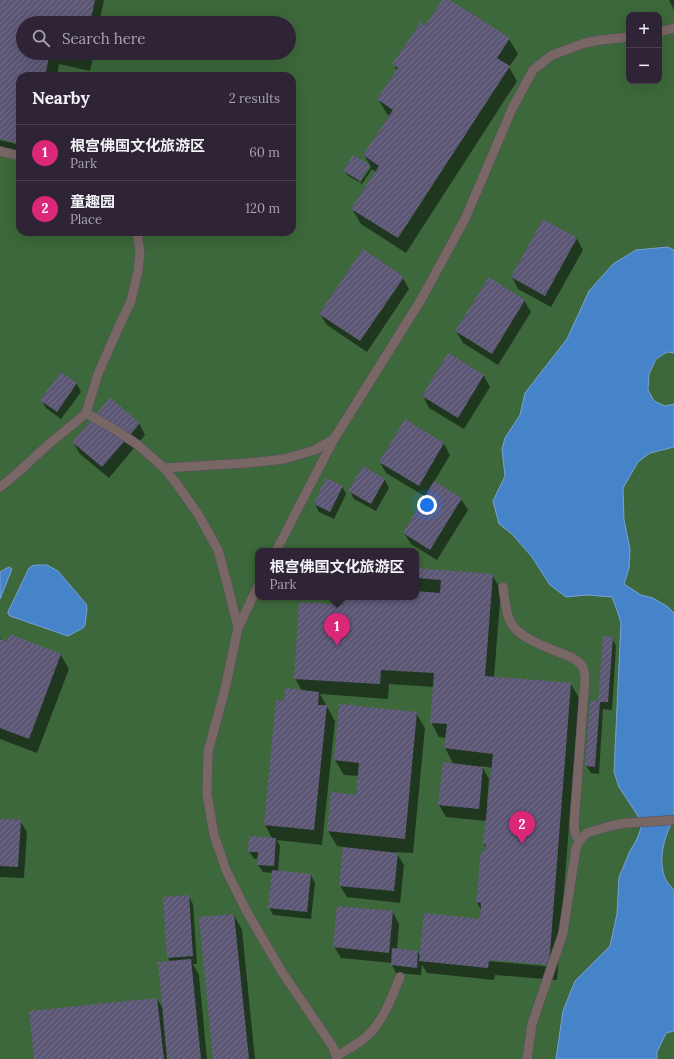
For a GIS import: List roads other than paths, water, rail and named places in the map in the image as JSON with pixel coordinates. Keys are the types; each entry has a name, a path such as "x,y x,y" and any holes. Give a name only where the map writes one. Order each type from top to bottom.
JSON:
{"lane":[{"path":"662,31 674,28"},
{"path":"278,548 334,439 422,298 465,218 512,109 533,70 552,55 601,40 626,37"},
{"path":"0,151 16,155"},
{"path":"0,487 12,478 49,443 86,413 98,374 131,301 138,271 140,252 138,236"},
{"path":"86,413 138,445 164,468 198,514 218,550 238,628"},
{"path":"164,468 247,463 284,459 315,450 334,439"},
{"path":"503,587 509,619 515,628 530,640 573,658 584,667 585,679 574,825 575,833 579,841"},
{"path":"255,592 238,628 225,689 208,752 207,794 214,835 226,870 247,912 282,972 333,1047 337,1057 362,1041 376,1027 390,1004 400,977"},
{"path":"527,1059 532,1024 563,933 576,848 579,841 587,833 610,826 626,823 674,820"}],"water":[{"path":"668,247 674,250 674,353 667,352 656,359 649,374 648,390 654,401 665,406 674,404 674,447 650,453 638,462 623,488 624,520 630,549 629,568 624,584 641,595 653,598 668,607 674,613 674,819 667,833 663,849 662,865 663,873 674,891 674,1031 666,1033 657,1052 657,1059 556,1059 563,1011 575,981 610,946 617,914 619,877 641,828 638,816 619,787 614,772 621,623 612,597 587,595 566,597 550,585 532,557 512,534 499,524 493,501 505,476 502,449 505,438 520,415 525,393 567,339 589,291 613,264 636,250"},
{"path":"36,565 47,565 58,571 86,604 85,625 83,628 68,636 8,614 29,568"},
{"path":"9,567 12,569 0,599 0,572"}],"place":[{"name":"根宫佛国文化旅游区","path":"337,646"},
{"name":"童趣园","path":"522,844"}]}
